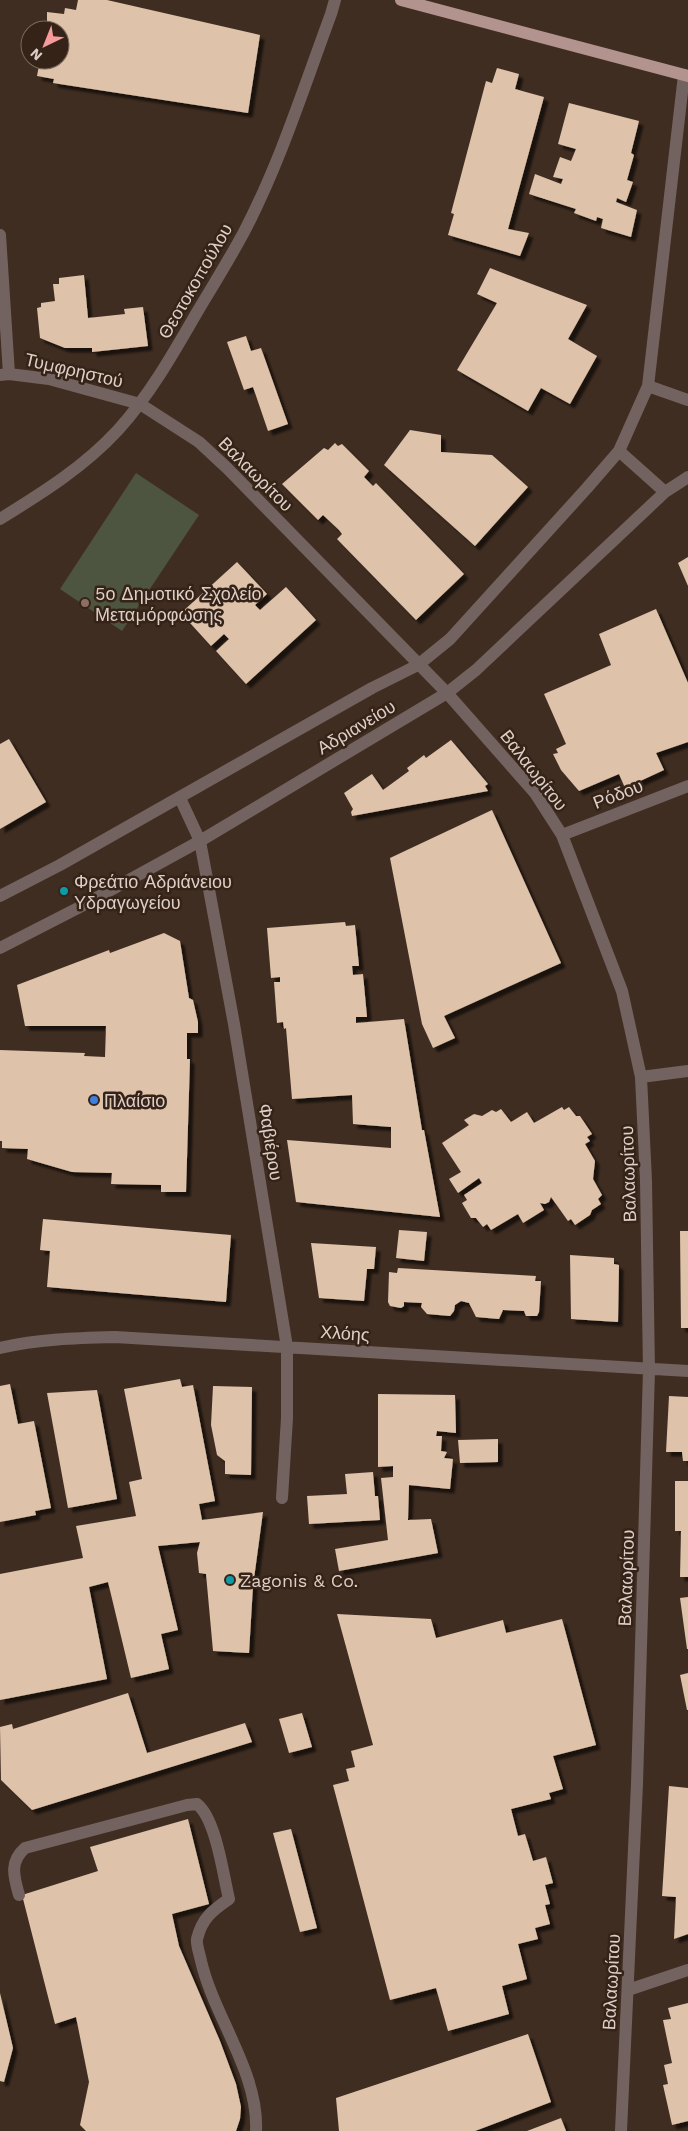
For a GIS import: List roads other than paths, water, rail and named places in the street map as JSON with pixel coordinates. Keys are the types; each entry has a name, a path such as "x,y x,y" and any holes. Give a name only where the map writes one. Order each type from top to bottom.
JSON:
{"main road":[{"path":"402,0 686,76"}],"street":[{"name":"Θεοτοκοπούλου","path":"0,519 50,488 84,462 117,431 140,404 176,349 244,232 274,167 332,14 335,0"},
{"name":"Αδριανείου","path":"0,896 180,798 372,688 418,665 450,639 588,488 619,450 648,386 686,76"},
{"path":"0,235 5,374"},
{"name":"Τυμφρηστού","path":"5,374 49,379 140,404"},
{"path":"648,386 688,400"},
{"name":"Βαλαωρίτου","path":"140,404 199,442 227,468 447,693 535,793 562,835 622,991 641,1078 646,1181 650,1370 637,1784 622,2131"},
{"path":"619,450 665,492"},
{"name":"Αδριανείου","path":"0,948 78,908 200,841 447,693 476,670 665,492 688,477"},
{"name":"Ρόδου","path":"562,835 688,786"},
{"name":"Φαβιέρου","path":"180,798 200,841 234,1024 287,1347 287,1418 282,1498"},
{"path":"641,1078 688,1071"},
{"name":"Χλόης","path":"0,1348 26,1342 70,1338 115,1337 688,1371"},
{"path":"19,1895 13,1873 15,1859 25,1848 187,1805 197,1804 204,1809 213,1834 229,1899 208,1913 196,1941 206,1981 247,2078 257,2120 256,2131"},
{"path":"628,1990 688,1970"}],"place":[{"name":"5ο Δημοτικό Σχολείο Μεταμόρφωσης","path":"85,603"},
{"name":"Φρεάτιο Αδριάνειου Υδραγωγείου","path":"64,891"},
{"name":"Πλαίσιο","path":"94,1100"},
{"name":"Zagonis & Co.","path":"230,1580"}]}
